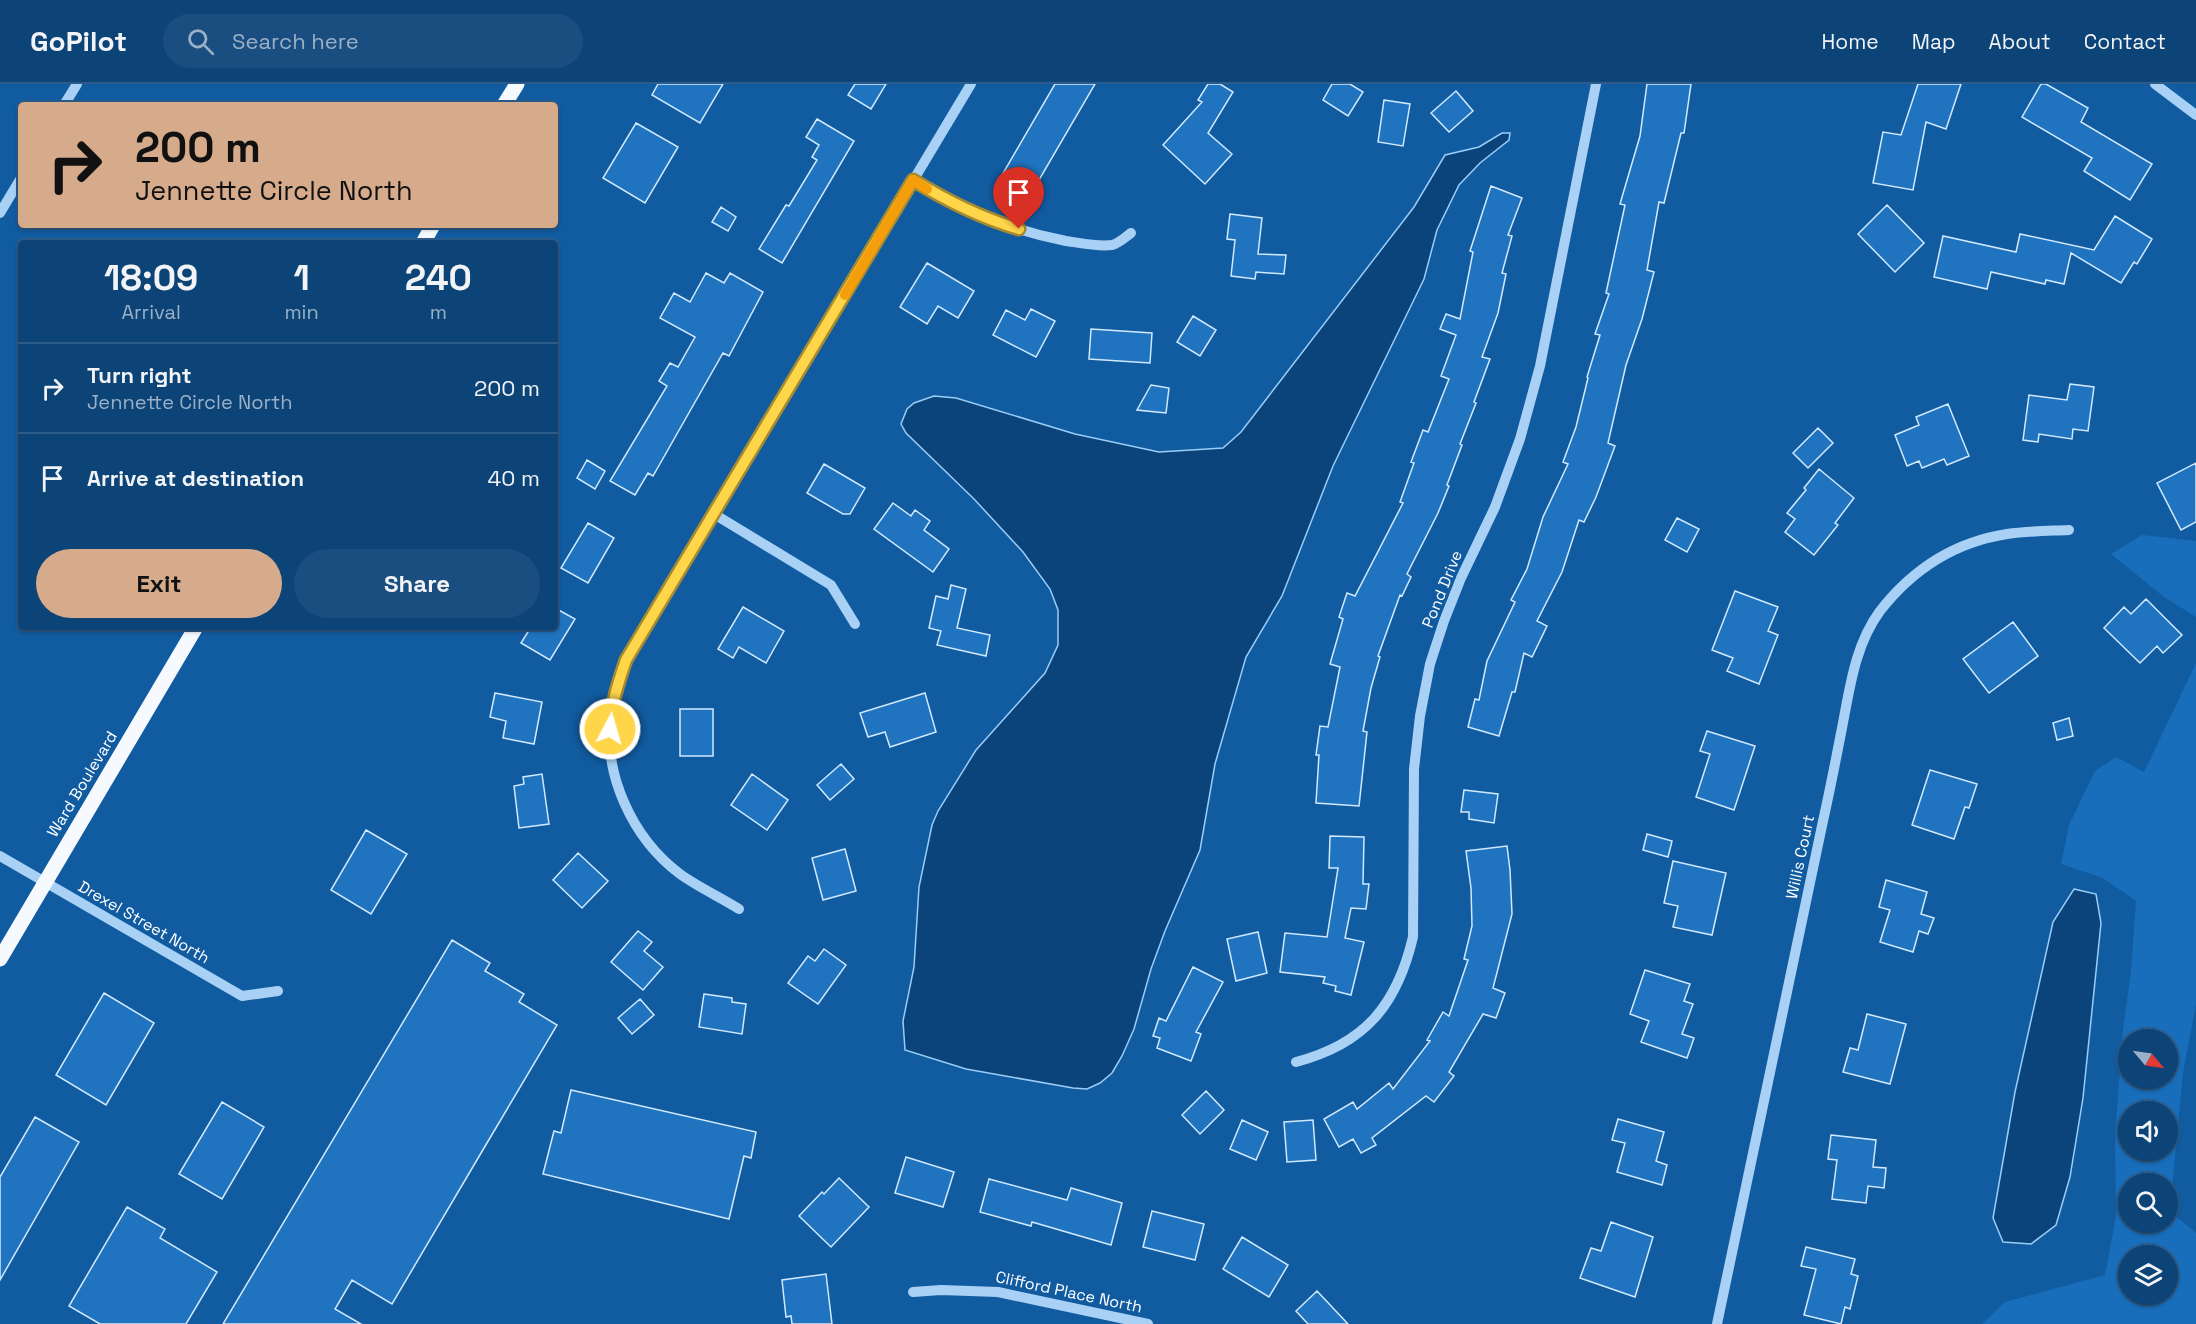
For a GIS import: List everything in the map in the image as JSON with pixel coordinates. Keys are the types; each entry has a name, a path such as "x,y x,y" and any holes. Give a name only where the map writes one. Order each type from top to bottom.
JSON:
{"main road":[{"path":"506,102 517,84"},
{"name":"Ward Boulevard","path":"0,959 194,630"}],"street":[{"path":"66,102 76,84"},
{"path":"740,909 680,874 657,854 636,827 621,796 610,745 611,714 617,685 626,660 970,84"},
{"name":"Pond Drive","path":"1296,1062 1322,1056 1343,1045 1367,1027 1385,1007 1407,963 1413,937 1414,769 1420,716 1430,664 1461,578 1495,507 1526,418 1540,366 1596,84"},
{"path":"2155,84 2196,115"},
{"path":"913,180 952,203 997,223 1041,236 1087,244 1114,245 1131,233"},
{"path":"0,213 18,183"},
{"path":"714,514 831,585 855,624"},
{"name":"Willis Court","path":"1717,1324 1830,788 1851,676 1862,643 1879,614 1900,587 1923,567 1950,552 1978,540 2007,534 2069,530"},
{"name":"Drexel Street North","path":"0,856 242,996 278,991"},
{"name":"Clifford Place North","path":"913,1292 941,1290 998,1292 1101,1319 1148,1324"}],"shaded area":[{"path":"1502,133 1510,133 1509,140 1480,163 1459,185 1437,230 1424,279 1333,466 1282,596 1246,657 1215,764 1200,850 1165,931 1151,969 1134,1029 1112,1073 1100,1083 1087,1089 1073,1088 966,1069 905,1050 903,1021 914,967 919,887 932,825 938,811 976,750 1045,673 1058,645 1058,610 1050,589 1023,552 974,499 906,433 901,424 907,409 914,403 934,396 956,398 1075,434 1159,452 1223,448 1241,432 1414,207 1445,155 1479,147"},
{"path":"2142,535 2196,541 2196,617 2164,597 2111,554"},
{"path":"2196,663 2196,1004 2183,1073 2178,1126 2178,1101 2118,1101 2118,1161 2175,1161 2174,1173 2118,1173 2118,1233 2178,1233 2178,1218 2196,1233 2196,1324 1982,1324 2005,1302 2105,1275 2116,1216 2115,1135 2119,1089 2178,1089 2178,1029 2123,1029 2131,971 2136,901 2103,878 2061,864 2069,825 2095,771 2116,757 2144,772"},
{"path":"2074,889 2096,894 2101,923 2083,1098 2070,1177 2056,1225 2031,1244 2003,1242 1993,1218 2015,1092 2053,922"}],"building":[{"path":"658,84 723,84 700,123 652,95"},
{"path":"855,84 886,84 871,109 848,95"},
{"path":"1055,84 1095,84 1032,192 1002,175"},
{"path":"1208,84 1220,84 1233,92 1208,133 1232,154 1205,184 1163,145 1202,102 1198,100"},
{"path":"1332,84 1350,84 1363,92 1348,116 1323,100"},
{"path":"1647,84 1691,84 1684,133 1681,133 1664,203 1659,202 1647,270 1654,272 1642,319 1626,365 1608,443 1615,446 1596,497 1584,522 1579,520 1562,572 1537,621 1547,626 1532,657 1524,653 1515,692 1512,692 1499,736 1468,727 1475,699 1479,700 1487,661 1515,602 1511,600 1527,569 1543,517 1568,464 1563,462 1576,427 1587,377 1600,335 1595,334 1609,294 1606,293 1625,205 1620,204 1640,136"},
{"path":"1918,84 1961,84 1946,129 1926,122 1913,190 1873,183 1883,132 1901,135"},
{"path":"2041,84 2046,84 2088,108 2081,122 2152,164 2130,200 2084,171 2092,158 2022,117"},
{"path":"1456,91 1473,111 1449,132 1431,113"},
{"path":"1384,100 1410,104 1403,146 1378,142"},
{"path":"817,119 854,141 782,263 759,249 817,160 812,157 819,145 806,137"},
{"path":"636,123 678,147 645,203 603,178"},
{"path":"1491,186 1522,198 1508,235 1512,236 1502,273 1506,274 1498,313 1482,357 1490,359 1460,444 1462,445 1447,485 1449,486 1407,574 1411,577 1402,596 1400,595 1378,656 1380,657 1371,688 1363,731 1367,732 1359,806 1316,803 1319,755 1316,755 1320,726 1328,727 1340,667 1330,664 1343,619 1339,617 1347,593 1355,596 1403,503 1400,502 1414,463 1411,462 1423,430 1428,432 1449,379 1441,376 1456,335 1440,329 1446,314 1460,319 1473,252 1470,251"},
{"path":"1887,205 1924,243 1895,272 1858,234"},
{"path":"721,207 736,217 728,231 712,222"},
{"path":"1230,214 1262,218 1258,254 1286,255 1284,274 1256,272 1255,279 1231,276 1235,240 1227,239"},
{"path":"2115,216 2152,239 2137,264 2134,262 2121,283 2071,253 2064,284 2046,280 2045,284 1991,272 1987,289 1934,277 1943,236 2016,252 2020,234 2094,250"},
{"path":"927,263 974,291 958,318 938,306 927,324 900,307"},
{"path":"706,273 724,283 730,273 763,292 729,356 723,353 653,476 648,473 635,495 610,481 667,386 659,381 670,363 678,367 695,337 660,318 674,293 690,302"},
{"path":"1031,309 1055,321 1036,357 993,335 1006,310 1025,320"},
{"path":"1193,316 1216,330 1200,356 1177,342"},
{"path":"1091,329 1152,333 1150,363 1089,359"},
{"path":"2070,384 2094,387 2088,431 2073,429 2072,439 2039,434 2038,442 2023,440 2029,395 2067,400"},
{"path":"1151,385 1169,388 1166,413 1137,410"},
{"path":"1948,404 1969,456 1947,465 1944,459 1922,468 1919,461 1907,466 1895,435 1919,425 1916,417"},
{"path":"1818,428 1833,443 1808,468 1793,453"},
{"path":"587,460 605,471 595,489 577,478"},
{"path":"2196,463 2196,522 2181,530 2157,483"},
{"path":"824,464 865,488 850,514 843,514 807,493"},
{"path":"1819,469 1854,498 1835,523 1838,525 1814,555 1785,532 1795,519 1787,513 1806,490 1804,488"},
{"path":"893,503 911,516 915,510 930,521 924,530 949,549 933,572 874,529"},
{"path":"1677,518 1699,529 1687,552 1665,540"},
{"path":"588,523 614,538 588,583 561,568"},
{"path":"951,585 966,589 957,628 990,635 986,656 937,645 941,631 929,628 936,596 948,599"},
{"path":"1735,591 1778,607 1768,631 1778,635 1759,684 1727,671 1733,658 1712,650"},
{"path":"2146,599 2182,635 2163,653 2157,646 2140,663 2104,628 2124,607 2131,614"},
{"path":"743,607 784,631 766,663 739,647 733,658 718,649"},
{"path":"558,610 575,619 550,660 521,643 529,630 558,630"},
{"path":"2013,622 2038,656 1989,693 1963,659"},
{"path":"495,693 542,702 534,744 503,738 506,721 490,717"},
{"path":"925,693 936,732 890,747 885,732 868,737 860,713"},
{"path":"680,709 713,709 713,756 680,756"},
{"path":"2069,718 2073,736 2057,740 2053,723"},
{"path":"1707,731 1755,746 1734,810 1696,797 1710,754 1700,751"},
{"path":"841,764 854,779 830,800 817,785"},
{"path":"1930,770 1977,784 1969,808 1965,807 1954,839 1912,825"},
{"path":"542,774 549,824 519,828 514,786 524,784 523,777"},
{"path":"752,774 788,800 767,830 731,805"},
{"path":"1464,790 1498,794 1494,823 1469,819 1469,812 1461,812"},
{"path":"366,830 407,854 371,914 331,890"},
{"path":"1647,834 1672,841 1668,857 1643,850"},
{"path":"1330,836 1364,837 1363,884 1369,884 1366,909 1351,908 1345,938 1364,942 1351,995 1335,991 1336,986 1323,983 1325,977 1280,972 1285,933 1327,937 1338,868 1329,868"},
{"path":"1507,846 1512,914 1493,988 1505,993 1496,1018 1483,1014 1449,1072 1454,1076 1434,1102 1426,1096 1372,1138 1376,1145 1361,1153 1353,1139 1339,1147 1324,1119 1353,1102 1357,1109 1389,1083 1393,1089 1430,1041 1427,1040 1443,1012 1449,1016 1468,960 1464,959 1472,926 1471,888 1466,851"},
{"path":"845,849 856,891 823,900 812,858"},
{"path":"578,853 608,881 582,908 553,880"},
{"path":"1673,861 1726,873 1712,935 1673,927 1678,906 1664,903"},
{"path":"1886,880 1927,892 1921,914 1934,918 1928,934 1919,931 1913,952 1880,942 1890,910 1879,907"},
{"path":"638,931 652,942 644,951 663,967 643,990 611,962"},
{"path":"1258,932 1267,973 1236,981 1227,939"},
{"path":"452,940 490,963 485,971 524,994 519,1002 557,1025 392,1304 352,1280 335,1309 361,1324 223,1324"},
{"path":"824,949 846,965 818,1004 788,983 808,956 815,961"},
{"path":"1193,967 1223,982 1196,1032 1201,1034 1191,1061 1157,1048 1160,1038 1153,1036 1159,1018 1166,1021"},
{"path":"1645,970 1690,984 1684,1001 1693,1004 1682,1034 1694,1038 1687,1058 1641,1042 1649,1021 1630,1014"},
{"path":"104,993 154,1023 106,1105 56,1075"},
{"path":"704,994 732,998 732,1002 746,1004 742,1034 699,1027"},
{"path":"640,999 654,1015 632,1034 618,1018"},
{"path":"1867,1014 1906,1024 1890,1084 1843,1072 1850,1048 1858,1050"},
{"path":"571,1090 756,1132 751,1158 744,1156 729,1219 543,1174 554,1131 561,1133"},
{"path":"1206,1091 1224,1110 1200,1134 1182,1115"},
{"path":"222,1102 264,1127 222,1199 179,1174"},
{"path":"35,1117 79,1142 0,1280 0,1177"},
{"path":"1618,1119 1664,1132 1656,1161 1667,1165 1662,1185 1617,1172 1625,1143 1612,1140"},
{"path":"1242,1120 1268,1132 1256,1160 1230,1149"},
{"path":"1313,1120 1316,1160 1287,1162 1284,1122"},
{"path":"1831,1135 1876,1140 1873,1167 1886,1168 1884,1188 1868,1186 1866,1203 1832,1199 1837,1160 1828,1159"},
{"path":"906,1157 954,1172 943,1207 895,1193"},
{"path":"839,1178 869,1207 831,1247 799,1216"},
{"path":"989,1179 1067,1200 1071,1188 1122,1203 1111,1245 1032,1222 1031,1226 980,1212"},
{"path":"127,1207 165,1229 160,1238 217,1272 186,1324 100,1324 69,1306"},
{"path":"1152,1211 1204,1224 1195,1260 1143,1247"},
{"path":"1611,1222 1653,1237 1635,1297 1580,1278 1591,1248 1601,1251"},
{"path":"1242,1237 1288,1265 1269,1297 1223,1269"},
{"path":"1806,1247 1855,1259 1851,1274 1858,1276 1850,1309 1845,1307 1841,1324 1804,1315 1816,1269 1801,1266"},
{"path":"826,1274 832,1324 792,1324 791,1316 786,1317 782,1280"},
{"path":"1317,1291 1348,1324 1308,1324 1296,1311"}],"slow traffic":[{"path":"845,295 913,180 927,189"}],"route":[{"path":"610,729 617,685 626,660 913,180 952,203 997,223 1019,229"}]}
